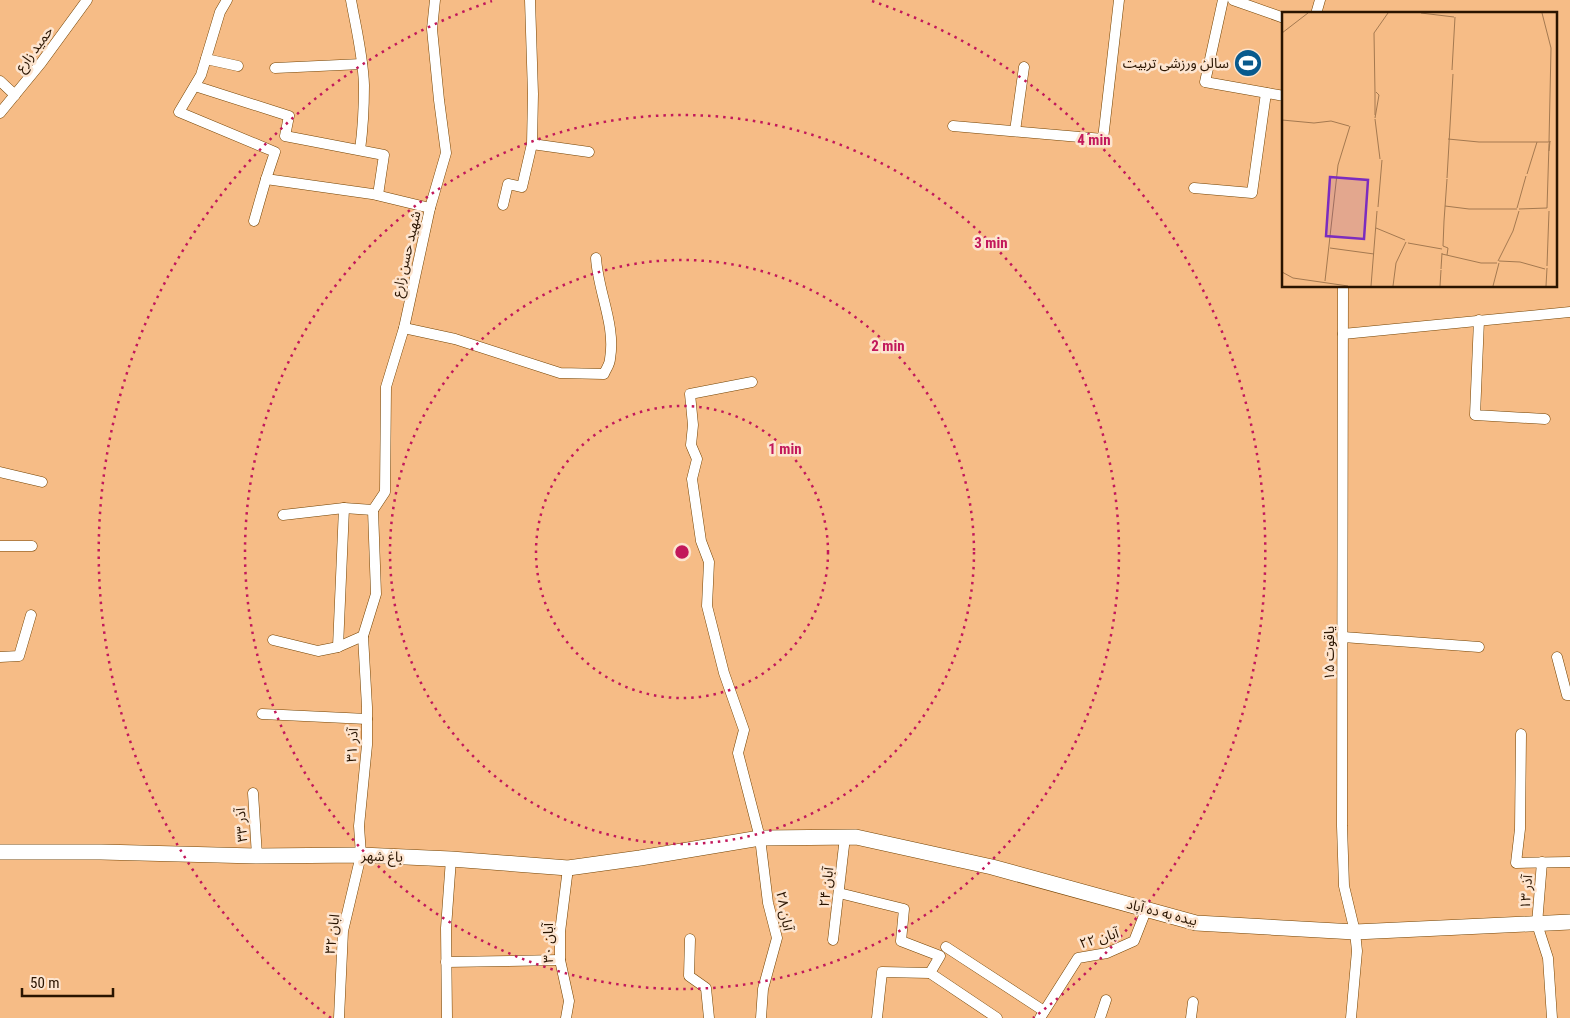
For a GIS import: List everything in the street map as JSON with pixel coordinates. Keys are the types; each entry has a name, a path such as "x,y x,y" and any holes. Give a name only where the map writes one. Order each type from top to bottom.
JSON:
{"main road":[{"name":"بیده به ده آباد","path":"760,838 856,837 992,867 1196,923 1355,932 1570,922"},
{"name":"باغ شهر","path":"0,852 101,852 257,856 361,855 451,859 568,868 760,838"}],"street":[{"name":"حمید زارع","path":"0,113 42,63 87,0"},
{"path":"227,0 220,12 201,75 179,112 275,152 254,221"},
{"path":"351,0 364,83 360,150"},
{"name":"شهید حسن زارع","path":"373,510 385,492 386,386 404,328 430,208 446,153 432,29 435,0"},
{"path":"503,205 508,184 522,187 532,144 533,94 530,0"},
{"path":"953,126 1104,139 1119,0"},
{"path":"1223,0 1205,82 1282,96"},
{"path":"1233,0 1282,17"},
{"path":"206,59 238,66"},
{"path":"275,68 362,64"},
{"path":"1015,131 1024,67"},
{"path":"0,81 15,95"},
{"path":"195,86 289,116 285,136 384,155 378,196"},
{"path":"1194,188 1252,193 1266,93"},
{"path":"532,144 589,152"},
{"path":"266,179 378,196 430,208"},
{"path":"404,328 455,339 560,373 604,374 610,361 611,330 596,270 596,258"},
{"name":"یاقوت ۱۵","path":"1343,288 1342,826 1344,886 1355,932 1357,951 1351,1018"},
{"path":"1343,334 1570,312"},
{"path":"1479,320 1475,415 1545,419"},
{"name":"آبان ۲۸","path":"752,382 690,394 693,425 691,445 697,459 692,479 702,541 709,562 707,606 724,674 744,730 738,753 760,838 768,903 777,938 763,989 761,1018"},
{"path":"0,472 42,482"},
{"path":"338,647 344,508"},
{"path":"273,640 318,651 338,647 362,636 376,594 373,510 344,508 282,515"},
{"path":"0,546 32,546"},
{"path":"0,657 19,656 31,615"},
{"name":"آذر ۳۱","path":"361,855 359,826 367,745 362,636"},
{"path":"1343,637 1479,647"},
{"path":"1557,657 1567,695 1570,695"},
{"path":"262,714 367,719"},
{"path":"1521,734 1520,828 1516,863 1570,862"},
{"name":"آذر ۳۳","path":"253,793 257,856"},
{"name":"آبان ۲۴","path":"833,940 845,837"},
{"name":"ابان ۳۲","path":"339,1018 344,931 361,855"},
{"path":"447,1018 446,928 451,859"},
{"name":"آذر ۱۳","path":"1537,924 1542,862"},
{"name":"آبان ۳۰","path":"566,1018 569,1001 560,960 560,932 568,868"},
{"path":"839,893 904,909 901,941 940,956 930,974"},
{"name":"آبان ۲۲","path":"1042,1014 1078,958 1107,953 1134,941 1147,908"},
{"path":"1537,924 1548,958 1552,1018"},
{"path":"690,939 689,976 706,988 709,1018"},
{"path":"946,947 1042,1014"},
{"path":"446,962 560,960"},
{"path":"876,1018 882,972 930,974 997,1018"},
{"path":"1100,1018 1106,1000"},
{"path":"1191,1018 1193,1002"}],"place":[{"name":"سالن ورزشی تربیت","path":"1248,63"}]}
